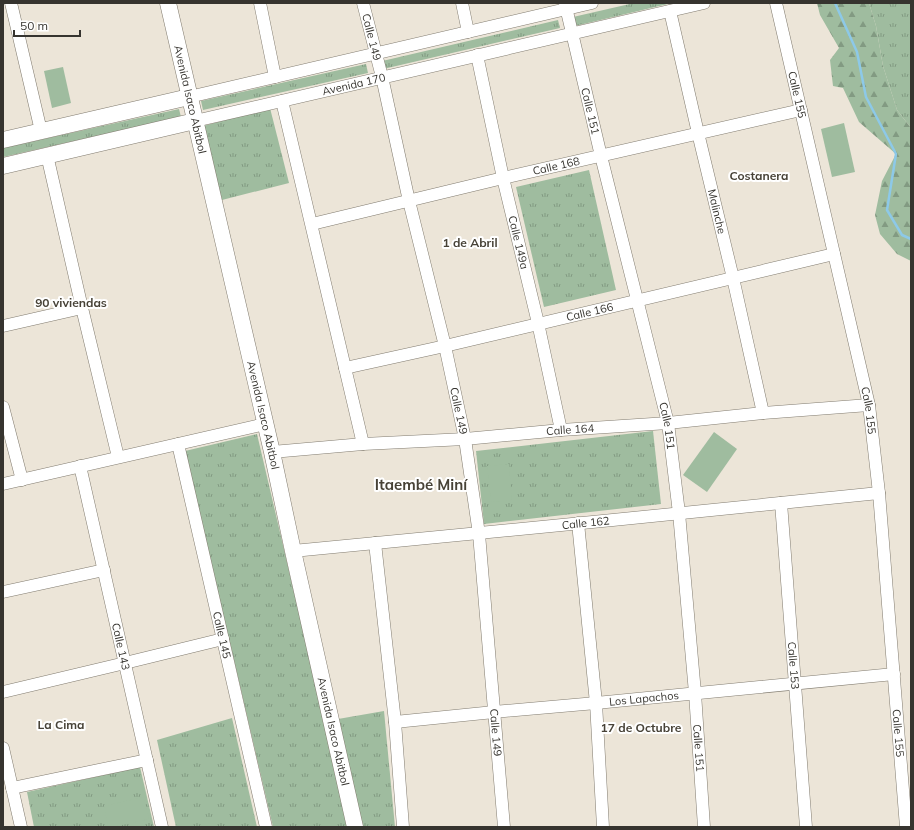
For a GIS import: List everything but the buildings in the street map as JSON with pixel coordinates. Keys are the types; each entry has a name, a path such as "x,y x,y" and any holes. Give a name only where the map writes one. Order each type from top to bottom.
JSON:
{"main road":[{"name":"Avenida Isaco Abitbol","path":"168,3 272,452 356,827"},
{"path":"3,140 189,97"},
{"name":"Avenida 170","path":"3,166 195,121"}],"street":[{"path":"11,3 41,131"},
{"path":"260,3 275,77"},
{"name":"Calle 149","path":"363,3 382,78 409,201 445,346 465,438 479,534 504,827"},
{"path":"462,3 468,32"},
{"path":"189,97 468,32 566,6 592,3"},
{"name":"Avenida 170","path":"195,121 704,3"},
{"name":"Calle 155","path":"776,3 869,405 879,493 906,827"},
{"path":"566,6 572,34"},
{"name":"Malinche","path":"670,11 763,413"},
{"name":"Calle 151","path":"572,34 668,423 679,513 695,693 704,827"},
{"name":"Calle 149a","path":"477,55 503,178 538,323 561,430"},
{"path":"282,101 364,444"},
{"name":"Calle 168","path":"312,224 503,178 801,110"},
{"path":"47,155 118,457"},
{"name":"Calle 166","path":"345,368 445,346 834,254"},
{"path":"3,326 82,308"},
{"name":"Calle 164","path":"272,452 364,444 668,423 763,413 869,405"},
{"path":"3,407 22,480"},
{"path":"3,484 265,424"},
{"name":"Calle 145","path":"178,444 266,827"},
{"name":"Calle 143","path":"80,466 162,827"},
{"name":"Calle 162","path":"293,551 479,534 879,493"},
{"name":"Calle 153","path":"780,503 806,827"},
{"path":"578,523 596,703 603,827"},
{"path":"375,543 395,722 403,827"},
{"path":"3,592 104,570"},
{"path":"3,692 223,639"},
{"name":"Los Lapachos","path":"395,722 894,674"},
{"path":"3,748 21,827"},
{"path":"12,788 147,760"}],"green space":[{"path":"634,3 672,3 575,26 573,17"},
{"path":"817,3 869,3 876,26 883,66 897,110 911,128 911,261 897,254 880,234 875,215 882,181 896,154 859,122 843,88 833,86 830,60 839,48 820,15"},
{"path":"869,3 911,3 911,128 897,110 883,66 876,26"},
{"path":"558,20 560,28 379,70 378,62"},
{"path":"366,64 368,73 203,110 201,101"},
{"path":"63,67 71,103 52,108 44,71"},
{"path":"270,108 289,183 222,200 203,126"},
{"path":"179,109 181,117 3,157 3,148"},
{"path":"844,123 855,172 832,177 821,129"},
{"path":"589,170 616,290 544,307 516,187"},
{"path":"653,431 661,504 484,524 476,451"},
{"path":"714,432 737,449 707,492 683,475"},
{"path":"257,434 349,827 273,827 185,451"},
{"path":"509,464 512,500 491,502 487,466"},
{"path":"384,711 395,827 363,827 338,719"},
{"path":"232,718 257,827 176,827 157,740"},
{"path":"140,767 154,827 34,827 27,792"},
{"path":"144,797 149,819 108,827 104,806"}],"waterway":[{"path":"835,3 857,52 866,97 896,154 887,210 902,235 911,239"}],"district":[{"name":"Costanera","path":"759,176"},
{"name":"1 de Abril","path":"470,243"},
{"name":"90 viviendas","path":"71,303"},
{"name":"Itaembé Miní","path":"421,485"},
{"name":"La Cima","path":"61,725"},
{"name":"17 de Octubre","path":"641,728"}]}
